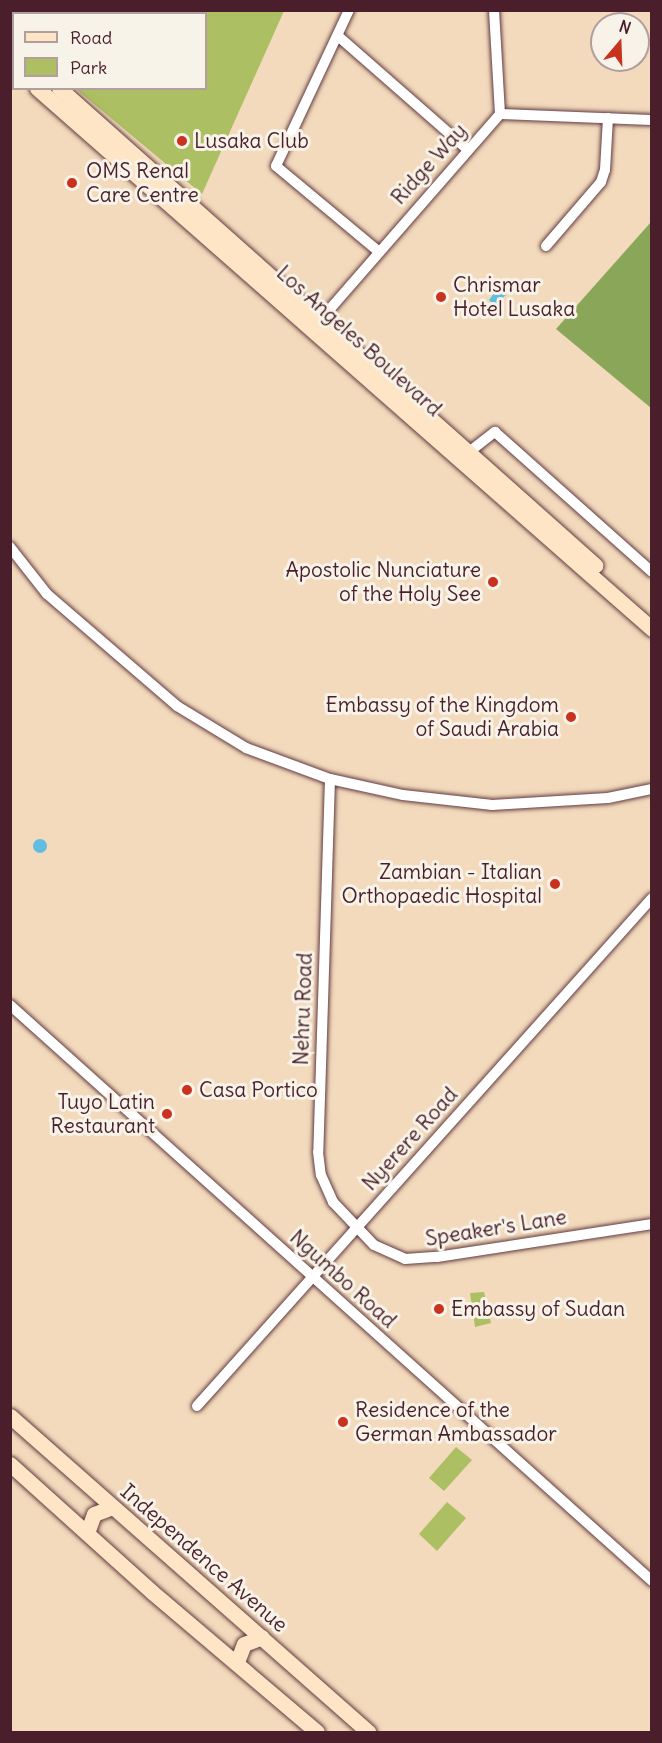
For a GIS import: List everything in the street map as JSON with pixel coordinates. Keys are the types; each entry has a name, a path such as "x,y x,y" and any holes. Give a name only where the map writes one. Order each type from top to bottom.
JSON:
{"main road":[{"name":"Los Angeles Boulevard","path":"39,90 469,452 651,616"},
{"name":"Los Angeles Boulevard","path":"61,90 651,629"},
{"name":"Independence Avenue","path":"10,1416 369,1732"},
{"path":"10,1464 316,1732"},
{"path":"75,1522 93,1515 100,1496"},
{"path":"87,1533 94,1514 112,1507"},
{"path":"225,1651 243,1644 250,1626"},
{"path":"237,1662 244,1644 262,1637"}],"street":[{"path":"349,10 276,166 378,251"},
{"path":"494,10 500,114 651,120"},
{"path":"338,36 468,150"},
{"name":"Ridge Way","path":"317,324 378,251 500,114"},
{"path":"546,246 601,182 605,170 608,118"},
{"path":"469,452 495,432 651,572"},
{"path":"10,547 46,594 177,706 246,748 330,779 403,795 492,805 608,798 651,789"},
{"name":"Nehru Road","path":"330,779 318,1152 327,1191 356,1228"},
{"name":"Nyerere Road","path":"197,1406 651,898"},
{"name":"Ngumbo Road","path":"10,1005 311,1279 651,1581"},
{"name":"Speaker's Lane","path":"356,1228 390,1254 419,1259 651,1224"}],"green space":[{"name":"Lusaka Club","path":"11,10 284,11 202,194 77,90 207,90 207,12 12,12 12,14"},
{"path":"651,222 651,408 556,329"},
{"path":"484,1292 491,1323 475,1327 470,1293"},
{"path":"456,1447 472,1460 444,1491 429,1478"},
{"path":"447,1502 466,1518 437,1551 419,1534"}],"water":[{"path":"500,285 508,293 494,306 489,300"},
{"path":"40,839 45,841 47,846 45,851 40,853 35,851 33,846 35,841"},
{"path":"532,1428 537,1430 539,1435 537,1440 532,1442 527,1440 525,1435 527,1430"}],"place":[{"name":"Lusaka Club","path":"182,141"},
{"name":"OMS Renal Care Centre","path":"72,183"},
{"name":"Chrismar Hotel Lusaka","path":"441,297"},
{"name":"Apostolic Nunciature of the Holy See","path":"493,582"},
{"name":"Embassy of the Kingdom of Saudi Arabia","path":"571,717"},
{"name":"Zambian - Italian Orthopaedic Hospital","path":"555,884"},
{"name":"Casa Portico","path":"187,1090"},
{"name":"Tuyo Latin Restaurant","path":"167,1114"},
{"name":"Embassy of Sudan","path":"439,1309"},
{"name":"Residence of the German Ambassador","path":"343,1422"}]}
